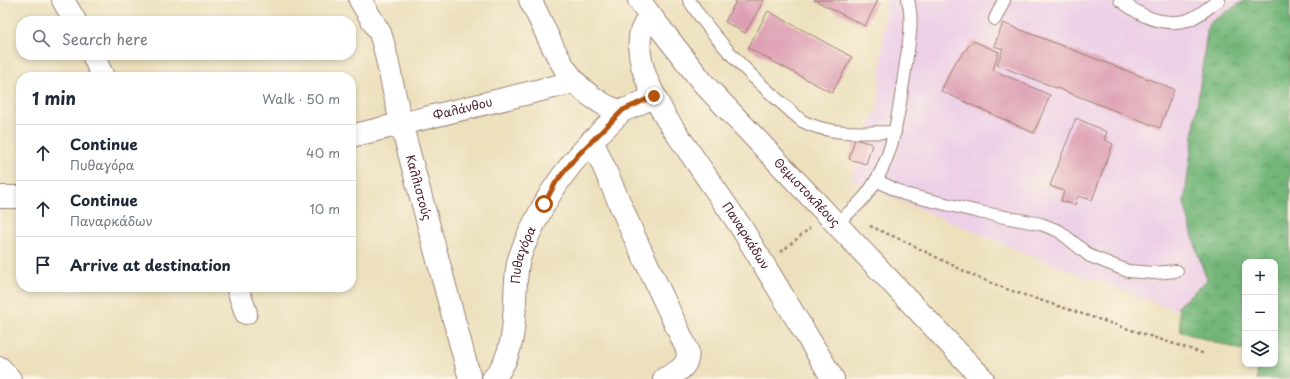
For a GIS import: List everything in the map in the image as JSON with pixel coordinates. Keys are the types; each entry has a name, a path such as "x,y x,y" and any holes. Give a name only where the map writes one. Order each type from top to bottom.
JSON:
{"street":[{"path":"63,0 72,16"},
{"name":"Καλλιστούς","path":"360,0 380,33 400,123 470,379"},
{"path":"530,0 561,64 574,82 591,97 607,106 623,110 654,96"},
{"name":"Παναρκάδων","path":"644,8 639,48 642,66 654,96 666,118 765,265 830,378"},
{"name":"Θεμιστοκλέους","path":"644,8 703,83 983,379"},
{"path":"95,60 101,72"},
{"name":"Φαλάνθου","path":"356,135 574,82"},
{"name":"Πυθαγόρα","path":"493,379 502,366 511,348 516,273 520,253 556,182 575,158 623,110"},
{"path":"592,140 687,349 687,362 677,372 664,379"},
{"path":"0,197 16,197"},
{"path":"239,292 246,313"},
{"path":"0,368 10,379"}],"lane":[{"path":"689,0 711,30 734,57 802,121 815,128 830,132 895,132"},
{"path":"831,219 861,201 876,180 886,158 895,132 900,108 909,45 911,10 908,0"},
{"path":"995,19 1004,0"},
{"path":"1120,0 1133,10 1165,23 1189,20 1219,0"},
{"path":"876,180 904,194 979,212 1041,224 1059,231 1090,256 1128,271 1153,273 1176,271"}],"path":[{"path":"765,265 831,219 872,226 972,275 1009,290 1205,354"}],"shaded area":[{"path":"886,0 1290,0 1275,259 1242,259 1242,335 1049,263 851,180 878,105"}],"green space":[{"path":"1245,0 1290,0 1290,379 1256,379 1258,377 1256,367 1278,367 1278,259 1242,259 1242,350 1181,332 1178,306 1207,280 1197,252 1184,203 1208,24"}],"building":[{"path":"733,0 764,0 745,33 725,22 736,1"},
{"path":"814,0 878,0 865,26"},
{"path":"768,11 852,57 832,93 748,48"},
{"path":"1003,23 1174,89 1160,128 997,65 1003,49 994,46"},
{"path":"973,41 999,52 993,70 1050,95 1034,133 941,91 954,64"},
{"path":"1076,118 1107,132 1104,139 1113,144 1092,200 1078,196 1075,205 1061,201 1064,191 1050,186"},
{"path":"855,139 872,144 866,164 849,159"}],"route":[{"path":"544,204 556,182 592,140 623,110 654,96"}]}
